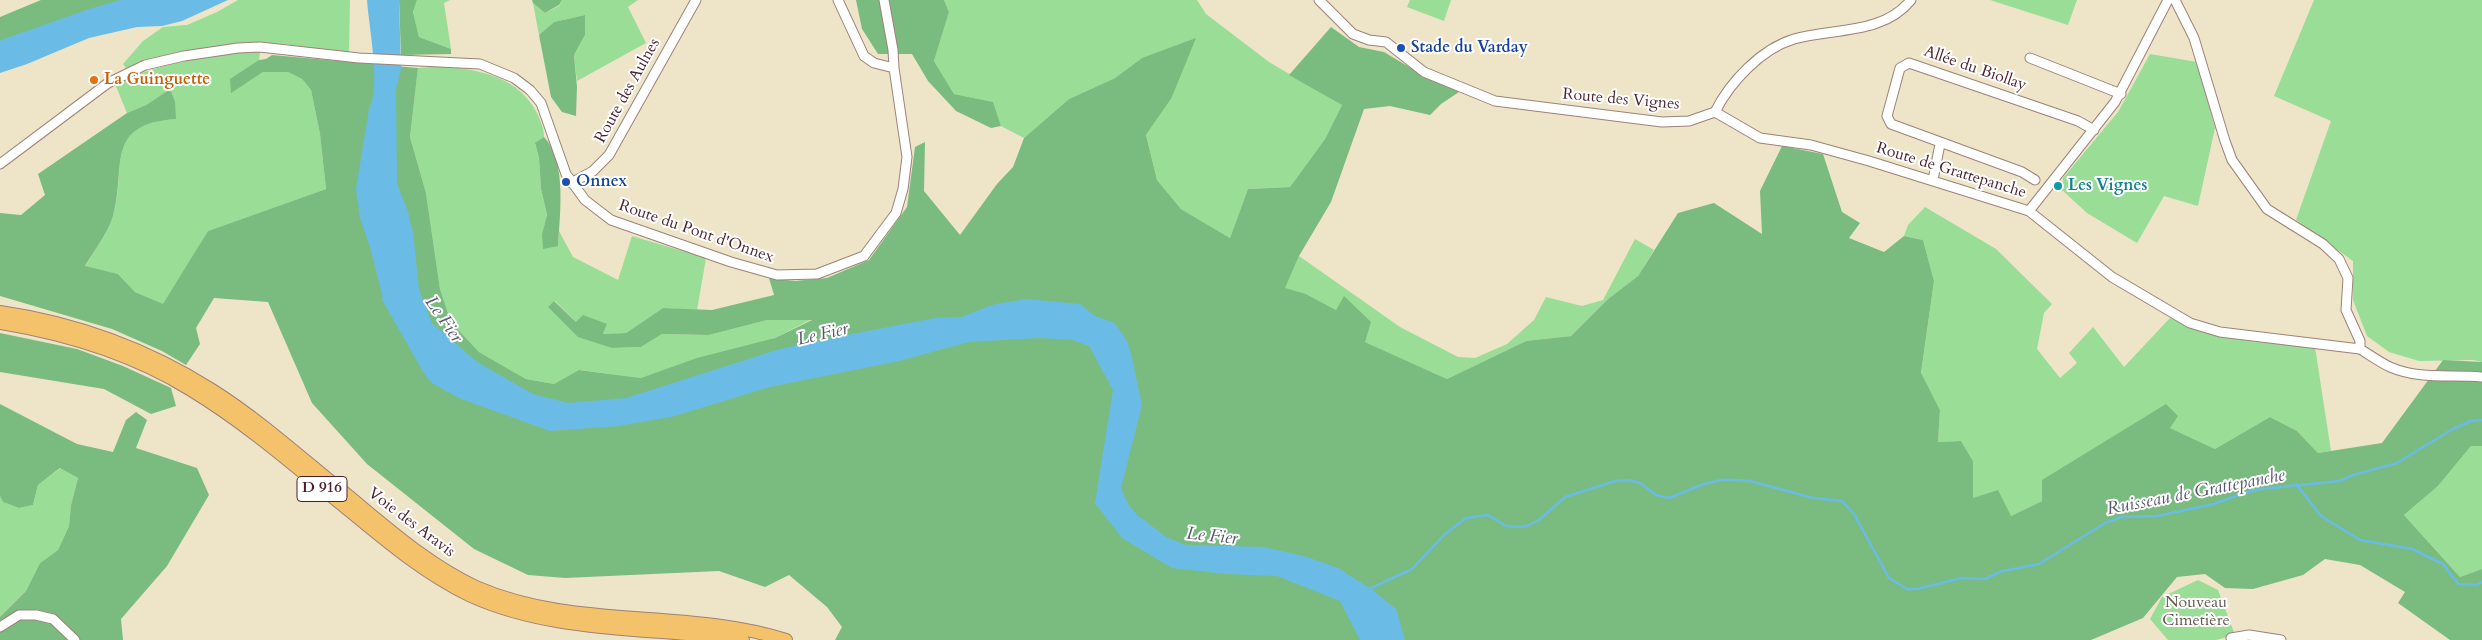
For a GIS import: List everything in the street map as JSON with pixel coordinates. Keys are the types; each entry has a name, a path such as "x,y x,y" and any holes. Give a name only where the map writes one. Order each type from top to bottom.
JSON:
{"highway":[{"name":"Voie des Aravis","path":"0,312 46,320 90,332 147,354 191,378 257,422 423,555 476,587 504,597 558,610 708,624 736,628 786,640"},
{"name":"Voie des Aravis","path":"0,322 57,334 93,345 139,363 190,389 263,441 401,552 436,576 469,595 500,607 544,618 742,640"}],"street":[{"name":"Route des Aulnes","path":"571,183 593,171 609,155 696,0"},
{"path":"838,0 864,56 874,63 894,68"},
{"name":"Route du Pont d'Onnex","path":"0,164 97,90 129,71 145,65 184,56 238,48 284,49 359,58 480,64 505,74 530,90 541,103 561,162 571,183 585,200 611,220 731,262 777,275 817,274 864,256 881,236 896,213 903,189 907,157 893,50 884,0"},
{"name":"Route des Vignes","path":"1319,0 1354,34 1369,40 1386,42 1424,72 1495,101 1662,122 1689,121 1715,112"},
{"path":"1715,112 1719,104 1749,67 1761,56 1798,38 1864,27 1881,22 1898,13 1911,0"},
{"path":"2028,211 2121,94 2160,12 2168,0"},
{"path":"2176,0 2194,38 2232,160 2267,209 2323,244 2339,259 2348,278 2346,310 2360,341 2360,349 2381,363 2405,372 2438,377 2482,377"},
{"path":"2030,58 2121,94"},
{"name":"Allée du Biollay","path":"1940,144 1891,124 1888,120 1900,68 1906,63 2078,121 2094,130"},
{"name":"Route de Grattepanche","path":"1715,112 1760,138 1811,145 1933,180 2028,211 2112,277 2190,323 2212,330 2240,335 2360,349"},
{"path":"1933,180 1940,144 2022,172 2034,180"},
{"path":"0,627 19,614 36,615 53,619 74,640"},
{"path":"2231,638 2249,634 2281,640"}],"green space":[{"path":"41,0 154,0 90,17 0,49 0,17"},
{"path":"238,0 350,0 349,55 315,52 285,44 265,43 204,48 126,68 123,64 143,41 163,27 187,25 217,12"},
{"path":"399,0 417,0 413,12 419,37 451,49 451,54 401,55"},
{"path":"417,0 450,0 444,3 451,49 419,37 413,12"},
{"path":"532,0 562,0 559,5 545,13"},
{"path":"562,0 638,0 628,7 646,43 577,81 574,55 585,35 585,15 554,22 539,35 533,3 545,13 559,6"},
{"path":"856,0 944,0 949,12 934,61 954,94 993,102 1001,126 991,128 956,111 928,81 912,54 878,54 862,29"},
{"path":"944,0 1197,0 1206,14 1269,62 1342,105 1325,139 1290,187 1248,189 1230,238 1181,209 1157,180 1146,135 1171,99 1142,58 1115,78 1069,99 1024,138 1001,126 992,102 954,94 934,61 949,12"},
{"path":"1410,0 1451,0 1444,21 1407,7"},
{"path":"1990,0 2077,0 2068,25"},
{"path":"2314,0 2482,0 2482,362 2473,360 2419,361 2389,352 2367,336 2353,300 2353,261 2296,220 2331,121 2274,96"},
{"path":"585,15 585,35 574,55 577,87 576,116 562,112 551,97 539,35 554,22"},
{"path":"1331,27 1359,47 1384,52 1424,76 1459,92 1441,104 1430,115 1390,106 1364,109 1331,202 1299,256 1285,288 1306,294 1336,310 1344,296 1371,322 1365,342 1447,379 1526,341 1571,336 1608,299 1638,276 1678,213 1714,203 1762,234 1760,191 1782,146 1823,154 1842,212 1860,223 1849,238 1884,252 1904,236 1923,240 1934,281 1921,373 1940,410 1938,442 1961,441 1973,461 1973,498 1998,490 2011,516 2042,501 2042,480 2166,404 2178,416 2170,428 2215,449 2270,417 2297,431 2318,453 2382,443 2443,360 2482,362 2482,446 2471,446 2438,486 2404,515 2460,577 2482,569 2482,640 2450,640 2398,603 2405,592 2360,565 2325,559 2303,575 2253,589 2225,588 2205,574 2177,577 2143,618 2091,640 835,640 842,627 827,607 789,575 765,587 719,571 565,578 528,575 474,549 367,464 312,403 268,302 214,298 196,328 200,344 186,365 162,351 112,329 0,296 0,213 21,215 45,195 38,174 127,113 146,105 170,89 175,102 176,119 153,123 137,129 128,139 122,151 117,198 111,222 85,266 118,274 135,292 163,304 208,231 326,189 320,134 311,90 302,79 288,72 263,72 231,93 230,79 259,60 266,59 272,55 418,68 410,137 426,193 440,289 451,322 479,352 526,379 554,384 579,370 641,378 697,358 775,338 812,320 767,320 709,335 662,334 641,347 612,348 578,337 548,307 554,301 576,322 583,315 607,324 603,334 626,333 663,308 712,310 774,295 769,278 795,281 827,278 869,260 907,207 915,147 925,142 924,191 960,235 997,184 1013,167 1024,138 1069,99 1115,78 1142,58 1196,38 1171,99 1146,135 1157,180 1181,209 1230,238 1248,189 1290,187 1325,139 1342,105 1289,75"},
{"path":"239,52 260,52 259,60 231,92 263,72 288,72 302,79 311,90 320,134 326,189 208,231 164,305 135,292 118,274 85,267 113,216 122,151 127,139 137,130 152,123 175,119 170,89 146,105 127,113 115,84 160,67"},
{"path":"2150,54 2197,62 2215,128 2198,206 2164,196 2137,243 2087,213 2062,190 2063,178 2118,112"},
{"path":"443,66 485,73 498,78 521,92 530,102 538,115 544,134 544,137 535,144 539,158 541,189 547,216 542,234 558,246 559,231 573,257 618,280 632,236 706,258 697,310 663,308 626,333 603,334 607,324 576,322 555,301 549,306 612,348 641,347 662,334 709,335 767,320 812,319 775,338 641,378 580,370 554,384 526,379 479,352 451,322 440,289 426,193 410,137 418,68"},
{"path":"544,137 551,147 556,160 561,204 558,246 543,249 542,234 547,215 541,189 539,158 535,143"},
{"path":"1925,207 1996,249 2052,304 2044,313 2037,349 2060,378 2077,363 2069,353 2093,327 2124,367 2170,318 2206,332 2241,340 2315,347 2331,451 2318,453 2297,431 2270,417 2215,449 2170,428 2043,480 2042,501 2011,516 1973,499 1973,461 1961,441 1938,442 1940,410 1921,374 1934,281 1923,240 1904,236 1908,225"},
{"path":"1635,239 1654,250 1638,276 1608,299 1571,336 1526,341 1447,379 1365,342 1344,297 1336,310 1306,294 1284,289 1299,256 1400,327 1458,357 1475,358 1507,344 1534,320 1546,297 1582,306 1603,300"},
{"path":"0,333 77,349 123,366 171,388 176,406 151,414 104,389 0,372"},
{"path":"0,404 77,444 113,452 126,420 136,412 147,420 136,448 197,468 209,495 167,566 121,619 123,640 0,640 0,617 26,591 40,563 58,550 69,526 71,505 78,478 60,468 38,485 33,505 19,508 3,502 0,496"},
{"path":"2471,446 2482,446 2482,569 2460,577 2404,515 2438,486"},
{"path":"61,468 78,478 71,505 69,526 58,550 40,563 26,591 0,617 0,496 3,502 19,508 33,505 38,485"},
{"name":"Nouveau Cimetière","path":"2198,580 2218,590 2235,635 2216,640 2168,640 2150,619 2162,597"}],"water":[{"path":"154,0 228,0 182,21 162,26 137,27 89,38 27,64 0,73 0,49 90,17"},
{"path":"367,0 399,0 401,69 396,89 397,184 408,212 413,232 419,290 432,323 477,362 533,394 568,403 626,398 780,349 935,318 961,317 995,304 1027,299 1080,304 1095,316 1115,323 1128,343 1132,358 1142,405 1121,488 1128,504 1136,514 1166,537 1186,545 1264,547 1307,557 1338,568 1371,589 1396,609 1405,640 1360,640 1340,601 1277,576 1226,574 1172,568 1122,538 1095,503 1113,390 1089,346 1073,340 1039,338 969,342 899,361 770,387 671,417 618,426 550,431 461,399 432,383 425,375 381,298 383,298 370,247 360,218 356,189 374,86"}],"waterway":[{"name":"Le Fier","path":"0,48 90,16 146,0"},
{"name":"Ruisseau de Grattepanche","path":"1369,589 1412,569 1444,535 1466,518 1488,515 1506,526 1527,526 1539,520 1565,497 1615,481 1629,480 1640,483 1656,495 1669,498 1704,484 1721,480 1735,480 1750,481 1813,498 1842,501 1854,514 1889,578 1907,589 1917,589 1962,578 1985,579 2002,571 2039,564 2105,523 2122,517 2157,516 2214,504 2261,489 2340,481 2353,475 2397,463 2451,430 2471,421 2482,420"},
{"path":"2296,484 2321,516 2360,540 2412,549 2443,564 2458,584 2477,585 2482,582"}],"place":[{"name":"Stade du Varday","path":"1401,48"},
{"name":"La Guinguette","path":"94,80"},
{"name":"Onnex","path":"566,182"},
{"name":"Les Vignes","path":"2058,186"}]}
